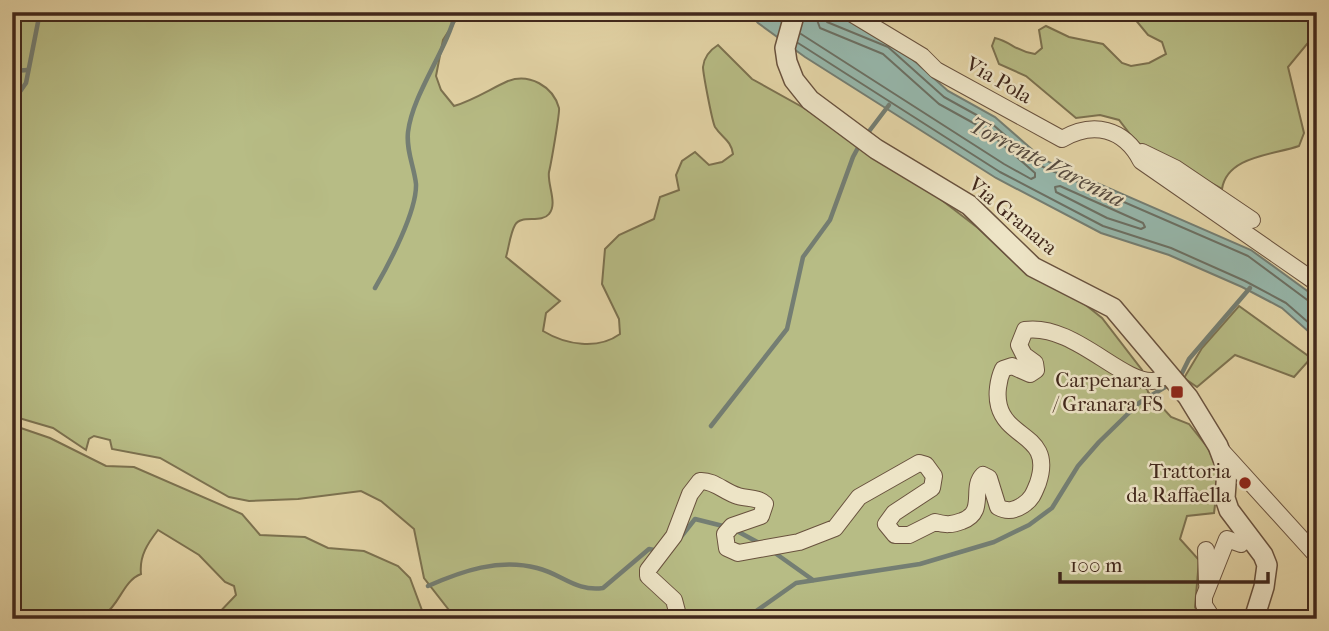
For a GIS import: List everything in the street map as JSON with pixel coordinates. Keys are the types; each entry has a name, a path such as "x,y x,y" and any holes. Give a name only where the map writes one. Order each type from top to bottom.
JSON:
{"street":[{"name":"Via Granara","path":"794,12 785,48 794,80 810,100 876,149 969,205 1033,267 1113,308 1188,397 1218,446 1317,556"},
{"name":"Via Pola","path":"849,12 912,49 936,70 1062,139 1077,130 1100,128 1120,135 1134,147 1175,168 1252,220"},
{"name":"Via Pola","path":"1134,147 1141,161 1317,283"},
{"path":"679,619 674,600 648,576 648,570 674,536 690,494 700,481 709,482 730,494 759,500 765,505 761,516 732,526 725,534 727,548 738,553 799,542 835,528 859,497 919,463 926,464 934,476 932,488 894,513 886,524 895,535 909,534 935,522 945,525 969,518 978,505 979,481 983,475 989,478 998,507 1003,510 1017,509 1033,496 1043,467 1041,458 1033,443 1006,418 999,405 999,377 1003,369 1012,366 1030,374 1036,370 1035,363 1024,355 1019,345 1025,330 1038,328 1076,341 1137,378 1154,381 1168,374"},
{"path":"1218,446 1227,470 1225,498 1229,510 1263,555 1267,565 1264,587 1254,619"},
{"path":"1213,619 1204,606 1207,590 1227,539 1241,544"},
{"path":"1206,550 1207,590"}],"green space":[{"path":"12,12 461,12 443,40 436,76 441,90 454,106 508,81 524,79 532,80 546,88 559,108 549,172 552,210 545,217 522,220 515,225 506,257 560,301 546,313 543,331 562,340 582,344 602,342 620,334 619,319 602,284 605,249 619,235 654,219 660,197 679,190 676,175 682,161 695,152 709,165 722,162 733,154 728,142 715,127 703,71 706,57 718,45 752,79 804,108 939,198 978,228 1022,270 1082,302 1102,318 1142,370 1148,392 1171,417 1189,424 1208,448 1219,472 1214,513 1187,516 1180,539 1199,560 1195,607 1201,619 456,619 424,578 414,529 381,501 361,491 298,499 249,501 229,497 160,458 112,449 110,440 94,436 89,439 86,450 53,428 12,416"},
{"path":"1129,12 1317,12 1317,32 1288,67 1304,133 1299,146 1242,163 1232,170 1222,189 1136,142 1119,120 1100,115 1076,118 1026,76 999,64 992,46 995,38 1035,54 1042,48 1039,30 1046,26 1069,37 1103,44 1122,63 1131,66 1149,63 1166,54 1162,42 1148,35"},
{"path":"1239,306 1311,358 1294,377 1235,355 1197,387 1184,378 1202,348"},
{"path":"12,425 50,438 106,466 134,467 242,514 260,535 305,537 328,548 364,551 398,566 410,578 423,613 417,619 313,619 307,613 272,611 263,612 255,619 213,619 236,595 234,586 225,582 199,555 158,530 143,556 141,574 130,582 104,615 86,611 78,619 12,619"}],"water":[{"name":"Torrente Varenna","path":"749,12 816,12 846,19 892,41 948,91 995,117 1044,160 1251,250 1317,298 1317,339 1282,308 1242,287 1169,255 1101,233 996,178 805,57 758,23"}],"waterway":[{"path":"12,103 26,83 40,12"},
{"path":"375,288 401,237 415,195 416,184 408,139 411,117 456,12"},
{"path":"12,71 28,70"},
{"path":"867,134 889,105"},
{"path":"711,426 787,329 803,257 830,220 860,144"},
{"path":"1180,377 1189,359 1250,288"},
{"path":"745,619 796,583 920,564 994,542 1029,525 1052,508 1078,466 1099,442 1139,403 1170,384"},
{"path":"680,538 695,519 727,527"},
{"path":"735,530 761,544"},
{"path":"428,586 467,571 509,564 537,568 577,585 593,589 603,588 649,549 659,551"},
{"path":"775,553 813,580"}],"place":[{"name":"Carpenara 1 / Granara FS","path":"1177,392"},
{"name":"Trattoria da Raffaella","path":"1245,483"}]}
